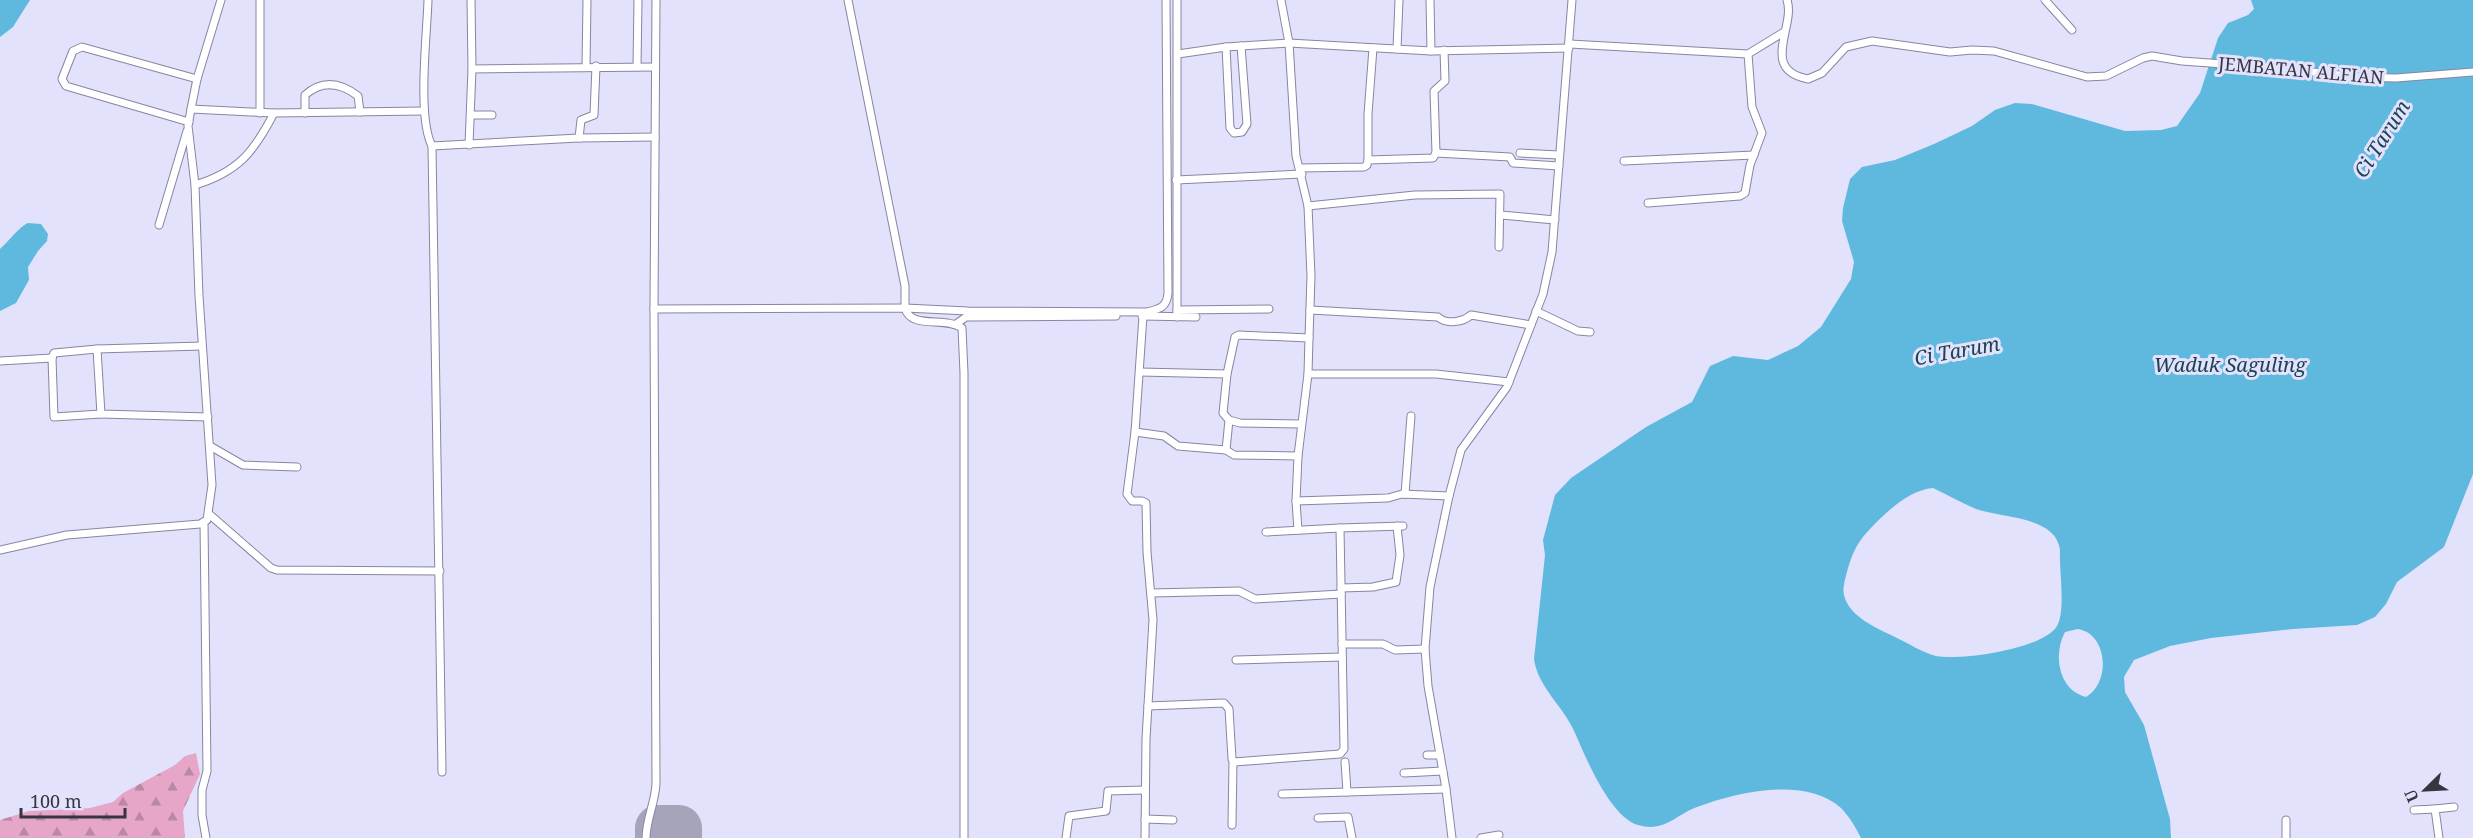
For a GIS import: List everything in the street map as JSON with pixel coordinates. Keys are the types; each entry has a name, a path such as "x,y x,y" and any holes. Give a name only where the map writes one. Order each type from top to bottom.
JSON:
{"street":[{"path":"159,225 189,124 197,79 221,0"},
{"path":"260,0 260,113"},
{"path":"428,0 424,111 428,137 432,146 442,772"},
{"path":"469,145 472,69 471,0"},
{"path":"586,66 588,0"},
{"path":"637,67 638,0"},
{"path":"646,838 646,830 654,805 656,784 654,309 656,0"},
{"path":"848,0 905,286 907,315 912,320 956,324 962,328 964,351 964,838"},
{"path":"654,309 905,308 968,311 1147,312 1161,308 1167,302 1166,0"},
{"path":"1177,0 1177,313"},
{"path":"1281,0 1289,43 1294,139 1308,207 1310,310 1308,374 1301,424 1296,501 1298,530"},
{"path":"1397,49 1399,0"},
{"path":"1431,0 1431,51"},
{"path":"1452,838 1430,699 1425,649 1430,587 1461,450 1509,382 1536,311 1552,252 1572,0"},
{"path":"1178,54 1226,47 1289,43 1431,51 1570,46 1748,54 1784,32 1790,11 1787,0"},
{"path":"2045,0 2072,30"},
{"name":"JEMBATAN ALFIAN","path":"1784,32 1782,58 1785,64 1797,75 1808,79 1822,73 1846,46 1872,41 1950,52 1994,51 2087,77 2111,74 2148,56 2357,77 2396,78 2473,72"},
{"path":"1226,47 1230,128 1234,133 1242,132 1247,124 1241,46"},
{"path":"189,124 66,86 62,79 73,51 82,47 197,79"},
{"path":"1176,180 1367,165 1373,48"},
{"path":"1368,160 1433,158 1436,153 1434,91 1445,81 1444,50"},
{"path":"1648,203 1743,195 1762,133 1752,107 1748,54"},
{"path":"579,138 580,120 594,115 596,66"},
{"path":"472,69 655,67"},
{"path":"305,113 305,95 321,85 347,87 358,96 360,112"},
{"path":"191,109 260,113 424,111"},
{"path":"195,185 219,176 241,162 258,144 274,113"},
{"path":"471,115 492,115"},
{"path":"189,124 195,185 202,346 212,485 209,514 204,522 207,771 202,790 202,815 206,838"},
{"path":"432,146 579,138 655,137"},
{"path":"1436,153 1510,156 1513,164 1559,166"},
{"path":"1520,153 1559,155"},
{"path":"1624,161 1754,155"},
{"path":"1308,207 1424,195 1500,194 1498,247"},
{"path":"1501,215 1555,220"},
{"path":"956,324 966,317 1143,316 1269,309"},
{"path":"1310,310 1438,317 1444,321 1464,321 1471,315 1531,325"},
{"path":"1536,311 1578,331 1590,332"},
{"path":"1177,313 1196,317"},
{"path":"1143,316 1135,432 1127,496 1132,501 1146,503 1146,552 1152,593 1145,838"},
{"path":"1226,450 1228,420 1223,413 1227,374 1236,336 1309,338"},
{"path":"202,346 97,348 57,352 52,358 54,417 101,414 208,417"},
{"path":"97,348 101,414"},
{"path":"0,362 52,358"},
{"path":"1140,372 1227,374"},
{"path":"1308,374 1436,374 1509,382"},
{"path":"1405,494 1412,416"},
{"path":"1228,420 1240,423 1301,424"},
{"path":"1135,432 1164,436 1178,446 1226,450 1234,454 1299,456"},
{"path":"210,446 243,465 297,466"},
{"path":"1296,501 1391,498 1405,494 1449,496"},
{"path":"209,514 271,568 277,570 440,571"},
{"path":"0,550 67,535 152,529 204,522"},
{"path":"1152,593 1239,591 1255,599 1341,591 1396,582 1400,555 1400,526 1266,532"},
{"path":"1233,761 1340,754 1344,749 1340,528"},
{"path":"1342,644 1383,644 1395,650 1425,649"},
{"path":"1236,660 1342,657"},
{"path":"1148,706 1224,703 1229,709 1233,761 1232,825"},
{"path":"1427,755 1440,755"},
{"path":"1345,762 1347,792"},
{"path":"1404,773 1443,771"},
{"path":"1282,794 1446,789"},
{"path":"1066,838 1069,816 1106,811 1108,791 1145,790"},
{"path":"2414,810 2454,807"},
{"path":"2435,808 2439,838"},
{"path":"1318,818 1348,817 1352,838"},
{"path":"1145,819 1173,820"},
{"path":"2286,820 2286,838"},
{"path":"1481,838 1499,835"}],"green space":[{"path":"196,753 200,774 183,811 185,838 0,838 0,820 29,811 90,808 113,802 123,793 175,765 185,756"}],"water":[{"path":"0,0 30,0 13,27 0,37"},
{"name":"Waduk Saguling","path":"2251,0 2473,0 2473,474 2444,547 2397,582 2386,604 2375,617 2357,625 2211,638 2170,646 2134,660 2124,677 2125,692 2144,725 2170,819 2171,838 1861,838 1841,808 1826,798 1809,792 1791,790 1751,792 1731,796 1697,807 1670,822 1655,827 1638,825 1628,820 1618,811 1600,785 1570,723 1540,679 1536,669 1534,659 1545,555 1543,540 1555,495 1571,478 1646,427 1692,402 1710,366 1733,356 1768,360 1798,346 1821,327 1851,279 1854,262 1842,221 1843,208 1850,179 1862,167 1895,160 1934,144 1972,126 1995,110 2015,103 2032,104 2125,131 2161,130 2177,126 2200,93 2218,38 2228,23 2248,15 2254,9","holes":["1933,488 1976,509 2038,524 2056,539 2060,550 2061,610 2057,626 2049,634 2036,641 2001,652 1964,657 1936,656 1872,626 1852,610 1844,595 1844,585 1850,562 1859,542 1876,522 1898,503 1915,493","2078,629 2088,633 2095,640 2103,660 2100,681 2086,697 2069,687 2060,670 2061,641 2065,632"]},
{"path":"28,223 41,224 48,234 47,241 28,267 29,280 16,303 0,311 0,249"}],"runway":[{"path":"658,838 658,828 679,828 679,838"}],"water label":[{"name":"Ci Tarum","path":"2382,139"},
{"name":"Ci Tarum","path":"1957,351"}]}
